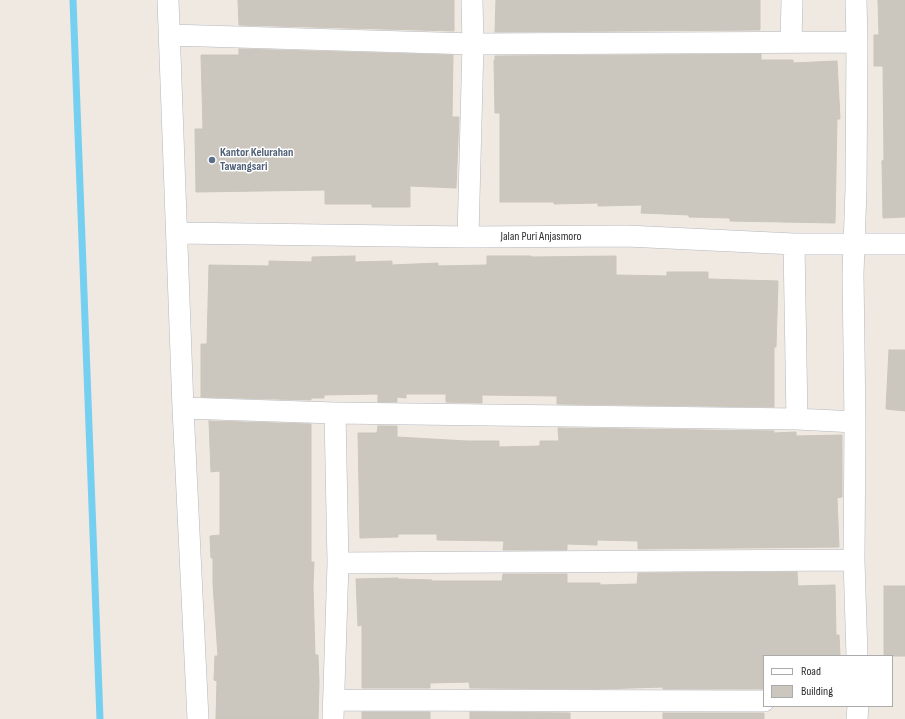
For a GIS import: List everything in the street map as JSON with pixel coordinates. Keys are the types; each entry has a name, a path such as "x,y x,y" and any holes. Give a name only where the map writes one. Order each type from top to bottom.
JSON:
{"street":[{"path":"168,0 178,233 183,408 198,719"},
{"path":"468,237 473,44 472,0"},
{"path":"791,42 792,0"},
{"path":"856,0 856,189 853,274 855,422 854,560 856,655"},
{"path":"170,35 473,44 857,42"},
{"name":"Jalan Puri Anjasmoro","path":"178,233 468,237 627,236 794,244 905,244"},
{"path":"794,244 797,419"},
{"path":"183,408 335,413 797,419 855,422"},
{"path":"335,413 338,563 334,710 763,701"},
{"path":"338,563 854,560"},
{"path":"857,719 858,707"}],"building":[{"path":"238,0 454,0 454,31 239,25"},
{"path":"496,0 760,0 760,30 495,32"},
{"path":"878,0 905,0 905,217 883,218 883,66 874,66 874,35 879,35"},
{"path":"239,49 453,55 452,117 459,117 456,188 410,186 410,207 372,207 372,204 325,204 325,190 196,192 195,129 203,129 201,55 239,55"},
{"path":"761,54 761,60 793,60 793,63 837,61 840,119 837,119 835,223 730,221 730,218 689,217 689,215 641,213 642,205 598,206 598,203 554,204 554,202 500,202 500,113 495,113 495,56"},
{"path":"355,256 355,262 392,261 392,265 438,263 438,266 487,265 487,256 616,256 616,275 667,276 667,272 708,272 708,279 778,281 776,347 774,347 774,407 557,404 557,396 482,395 482,403 446,402 446,394 406,394 406,398 397,397 397,402 378,402 378,394 324,395 324,398 311,398 311,400 201,397 201,344 207,344 209,265 269,266 269,261 312,262 312,257"},
{"path":"889,350 905,350 905,411 886,409"},
{"path":"209,421 311,424 311,562 314,562 313,586 315,655 318,655 319,682 318,719 216,719 217,681 214,680 215,656 218,656 213,584 213,558 211,558 210,536 220,535 220,471 211,472"},
{"path":"378,426 397,426 397,437 467,441 499,441 499,447 540,446 540,441 559,441 558,428 774,431 774,433 796,432 796,436 842,435 842,497 837,498 839,547 638,549 638,541 597,540 597,545 567,544 567,550 503,550 504,541 437,540 437,534 398,534 398,537 360,538 358,433 377,433"},
{"path":"797,572 798,586 835,585 836,635 839,635 840,655 763,655 763,689 663,689 663,687 600,689 470,688 469,682 430,683 430,688 362,688 362,625 358,626 356,579 398,578 432,581 502,581 503,574 567,574 567,583 600,583 600,585 637,584 638,573"},
{"path":"884,586 905,586 905,656 884,655"},
{"path":"362,712 430,712 430,719 362,719"},
{"path":"470,712 570,713 570,719 470,719"},
{"path":"663,713 764,713 764,719 663,719"}],"waterway":[{"path":"73,0 100,719"}],"place":[{"name":"Kantor Kelurahan Tawangsari","path":"212,160"}]}
